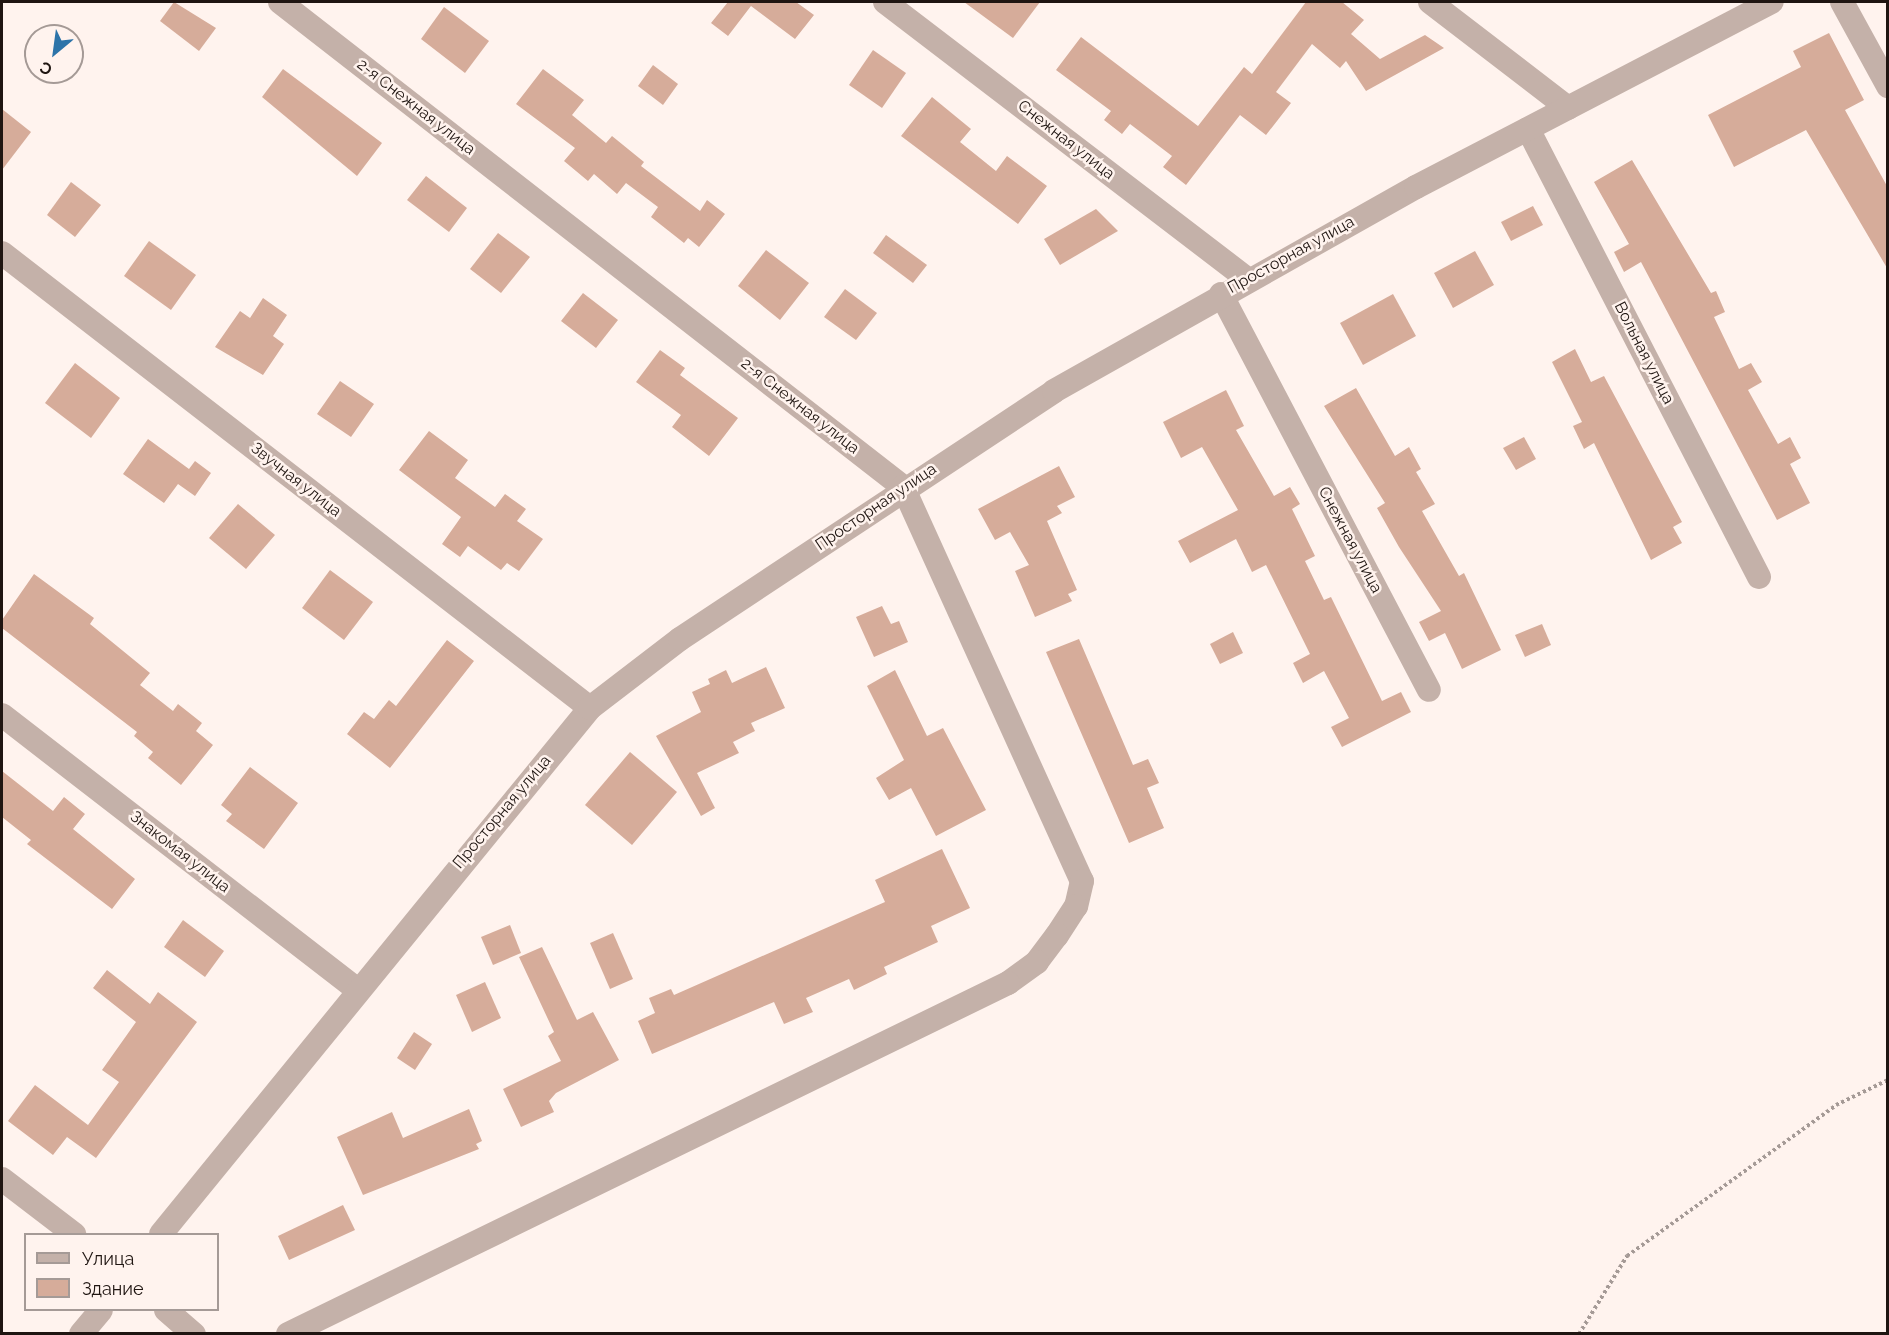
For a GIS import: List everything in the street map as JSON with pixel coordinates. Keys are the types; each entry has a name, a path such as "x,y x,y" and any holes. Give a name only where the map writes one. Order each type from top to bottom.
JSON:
{"street":[{"name":"2-я Снежная улица","path":"280,2 903,487 1082,881 1076,906 1037,962 1008,983 288,1334"},
{"name":"Снежная улица","path":"885,2 1247,279"},
{"path":"1430,2 1568,108"},
{"name":"Просторная улица","path":"162,1233 590,708 903,487 1221,294 1528,129 1772,2"},
{"path":"1842,2 1887,86"},
{"name":"Вольная улица","path":"1528,129 1759,576"},
{"name":"Звучная улица","path":"2,253 590,708"},
{"name":"Снежная улица","path":"1221,294 1429,690"},
{"name":"Знакомая улица","path":"2,715 358,990"},
{"path":"2,1179 73,1233"},
{"path":"81,1334 100,1311"},
{"path":"167,1311 194,1334"}],"path":[{"path":"1579,1334 1627,1256 1836,1105 1887,1080"}],"building":[{"path":"174,2 216,28 199,51 160,21"},
{"path":"728,2 796,2 814,15 795,39 751,6 728,36 711,23"},
{"path":"964,2 1040,2 1013,38"},
{"path":"1306,2 1342,2 1364,20 1351,34 1380,59 1425,35 1444,48 1366,91 1346,61 1340,68 1312,44 1276,92 1291,103 1266,135 1240,115 1186,185 1163,167 1172,156 1130,124 1122,134 1104,120 1111,111 1056,70 1081,37 1198,126 1244,67 1252,74"},
{"path":"444,7 489,41 465,73 421,39"},
{"path":"1829,33 1864,100 1845,110 1887,186 1887,268 1806,130 1734,167 1708,115 1801,67 1793,51"},
{"path":"873,50 906,73 882,108 849,85"},
{"path":"653,65 678,84 663,105 638,86"},
{"path":"283,69 382,143 357,176 262,97"},
{"path":"543,69 584,100 572,115 606,143 612,136 644,162 641,166 700,211 707,200 725,214 699,247 688,238 684,243 651,217 658,207 626,183 617,194 594,174 588,181 564,161 575,148 516,104"},
{"path":"932,97 971,129 960,142 996,171 1007,156 1047,186 1018,224 901,136"},
{"path":"2,109 31,132 2,170"},
{"path":"1632,160 1711,293 1716,291 1725,312 1714,317 1739,369 1751,363 1762,382 1748,390 1778,444 1790,437 1801,458 1790,464 1810,503 1777,520 1641,262 1624,272 1614,252 1629,244 1594,182"},
{"path":"426,176 467,208 449,232 407,200"},
{"path":"71,182 101,205 75,237 47,215"},
{"path":"1533,206 1543,225 1511,241 1501,222"},
{"path":"1096,209 1118,231 1060,265 1044,239"},
{"path":"498,233 530,257 501,293 470,269"},
{"path":"886,235 927,265 913,283 873,253"},
{"path":"149,241 196,275 171,310 124,276"},
{"path":"766,250 809,283 780,320 738,286"},
{"path":"1475,251 1494,285 1453,308 1434,273"},
{"path":"845,289 877,313 856,340 824,317"},
{"path":"583,293 618,320 596,348 561,321"},
{"path":"1393,294 1416,336 1363,365 1340,323"},
{"path":"263,298 287,315 273,336 284,344 263,375 215,347 240,311 250,318"},
{"path":"1575,349 1591,382 1604,376 1682,522 1673,527 1682,543 1651,560 1594,443 1584,449 1573,426 1582,422 1552,362"},
{"path":"660,350 685,368 680,375 738,418 709,456 672,427 681,415 636,382"},
{"path":"75,363 120,398 91,438 45,403"},
{"path":"340,381 374,404 351,437 317,414"},
{"path":"1356,388 1395,456 1409,447 1421,469 1416,472 1435,504 1422,511 1459,576 1464,573 1501,650 1462,669 1445,633 1429,641 1419,622 1441,611 1399,547 1377,508 1385,503 1324,406"},
{"path":"1226,390 1244,426 1236,430 1274,496 1290,487 1300,504 1292,509 1315,556 1305,561 1324,600 1331,597 1382,701 1401,692 1411,712 1342,747 1331,727 1349,718 1324,671 1303,683 1293,663 1310,654 1266,565 1252,572 1236,539 1190,563 1178,541 1238,510 1202,447 1181,458 1163,422"},
{"path":"429,431 468,460 455,478 495,507 505,494 526,509 517,521 543,539 519,571 507,563 501,570 468,546 460,557 442,544 461,517 399,470"},
{"path":"1524,437 1536,459 1516,470 1503,448"},
{"path":"148,439 189,469 195,461 211,473 195,496 178,484 164,503 123,474"},
{"path":"1059,466 1075,497 1057,506 1062,513 1047,521 1077,590 1068,594 1072,601 1035,617 1015,571 1029,565 1010,532 995,540 978,509"},
{"path":"238,504 275,535 246,569 209,538"},
{"path":"330,570 373,602 344,640 302,608"},
{"path":"34,574 94,618 90,624 150,673 140,685 173,711 178,704 202,723 196,731 213,745 181,785 148,758 153,752 134,736 137,732 2,628 2,620"},
{"path":"882,606 891,624 899,621 908,642 874,657 856,617"},
{"path":"1542,624 1551,645 1525,657 1515,635"},
{"path":"1233,632 1243,653 1220,664 1210,644"},
{"path":"1079,639 1133,765 1148,759 1159,783 1147,788 1164,828 1129,843 1046,652"},
{"path":"447,640 474,661 390,768 347,734 364,712 374,719 389,700 396,706"},
{"path":"766,667 785,708 751,723 755,731 733,742 739,753 697,773 715,808 701,816 656,736 701,712 692,692 710,684 708,679 726,670 732,683"},
{"path":"895,670 927,736 943,728 986,810 936,836 911,788 889,800 876,778 904,760 867,686"},
{"path":"630,752 677,792 632,845 585,805"},
{"path":"250,767 298,803 264,849 226,821 232,814 221,805"},
{"path":"2,771 53,811 64,797 85,814 73,829 135,879 112,909 27,844 31,840 2,817"},
{"path":"942,849 970,908 931,926 938,942 884,967 887,974 854,990 849,979 806,998 813,1012 784,1024 774,1002 652,1054 638,1021 655,1013 649,998 671,989 674,995 885,902 875,880"},
{"path":"183,920 224,951 205,977 164,947"},
{"path":"510,925 521,953 493,965 481,937"},
{"path":"613,933 633,979 610,989 590,943"},
{"path":"542,947 577,1020 593,1012 619,1060 556,1093 549,1101 554,1112 521,1127 503,1089 561,1061 548,1036 554,1032 519,957"},
{"path":"107,970 150,1004 158,992 197,1022 96,1158 67,1137 53,1155 8,1121 35,1085 88,1125 119,1082 102,1070 136,1022 93,988"},
{"path":"485,982 501,1018 472,1032 456,995"},
{"path":"414,1032 432,1044 415,1070 397,1058"},
{"path":"469,1109 482,1141 476,1144 479,1149 363,1195 337,1137 392,1112 403,1138"},
{"path":"343,1205 355,1230 289,1260 278,1236"}]}
